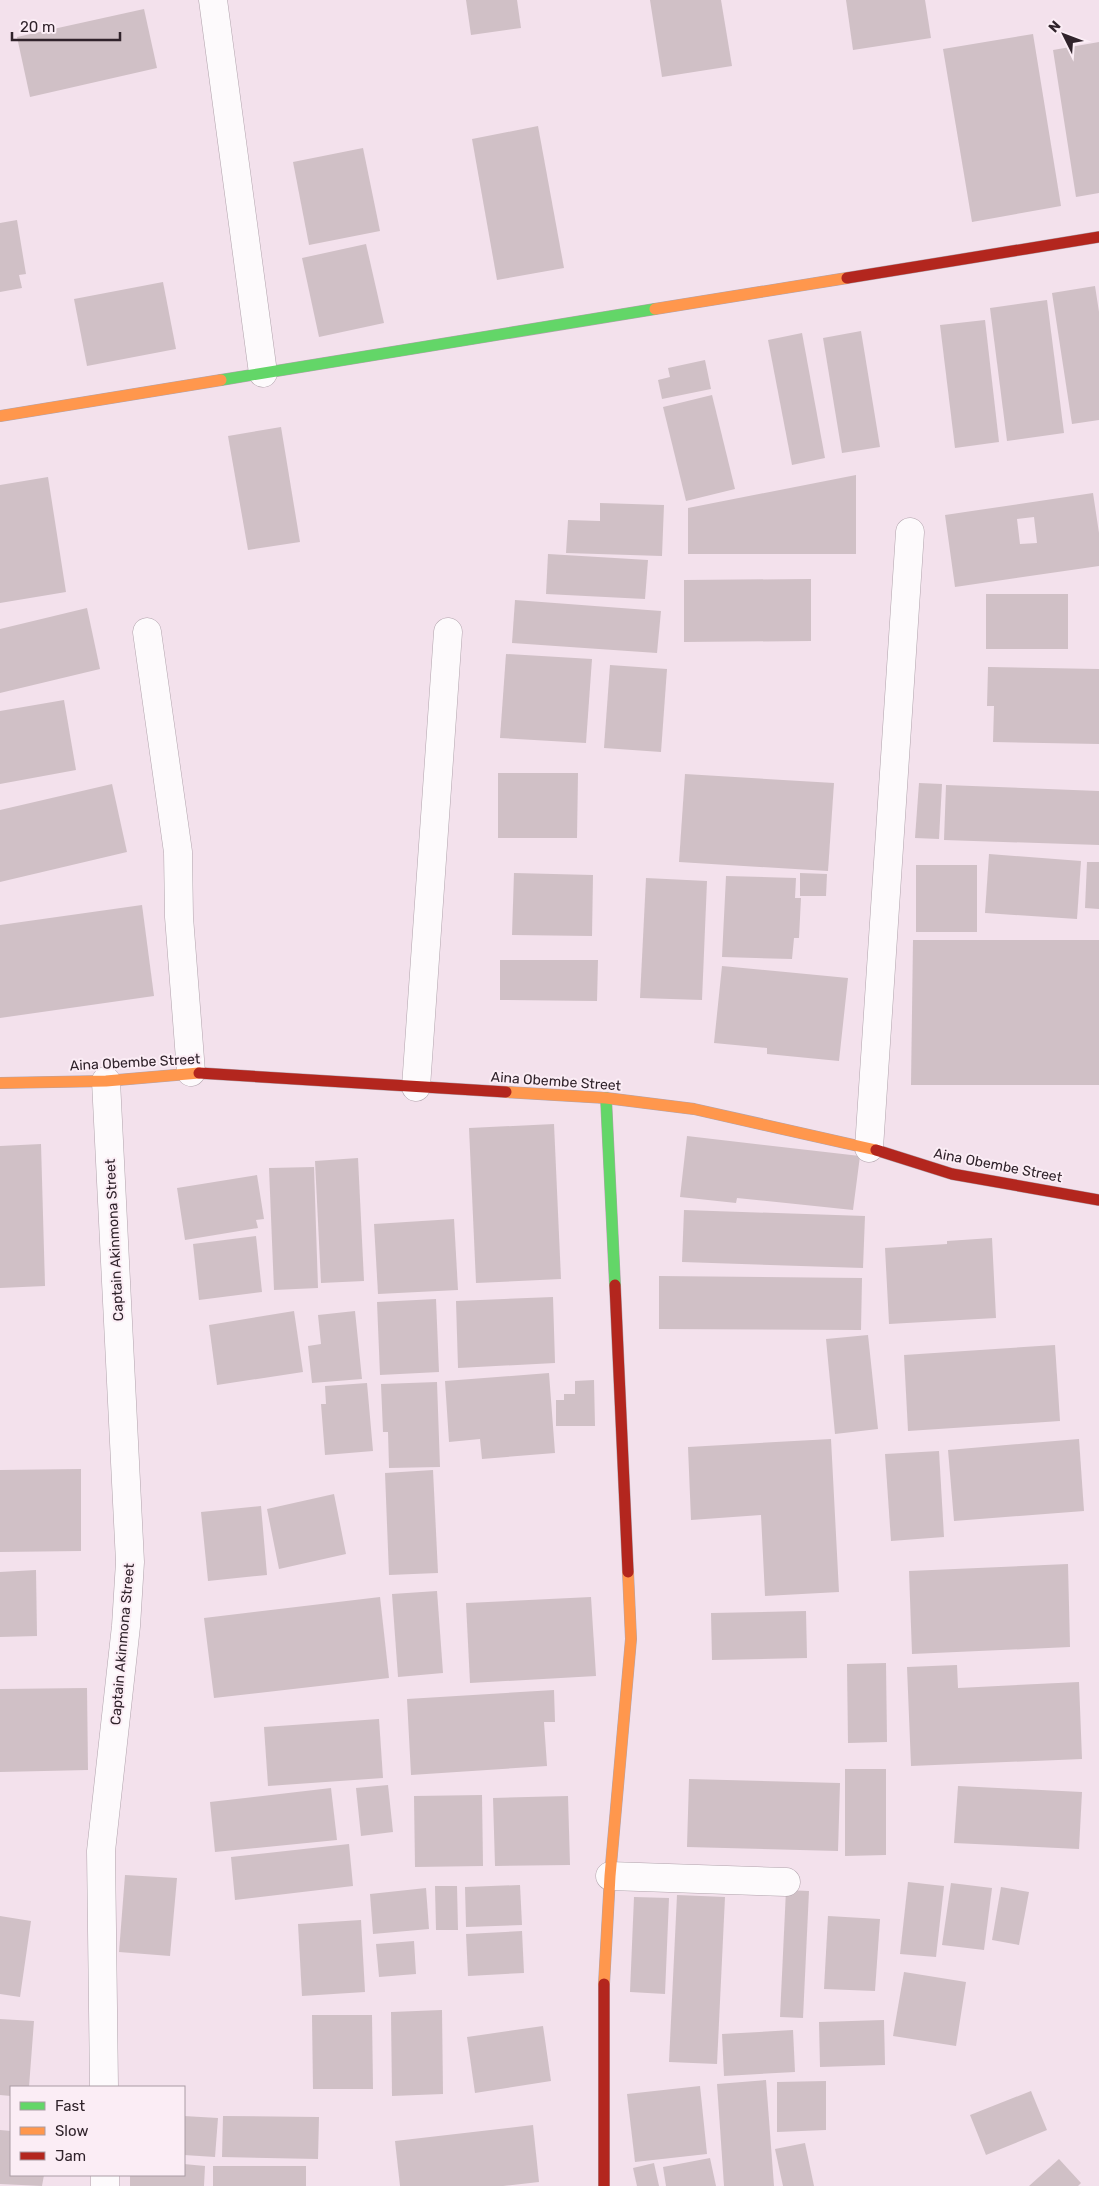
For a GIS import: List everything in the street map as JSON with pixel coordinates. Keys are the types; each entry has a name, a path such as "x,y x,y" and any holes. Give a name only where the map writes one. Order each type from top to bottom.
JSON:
{"street":[{"path":"213,0 263,373"},
{"path":"0,416 1099,236"},
{"path":"869,1148 910,532"},
{"path":"147,632 178,852 179,917 191,1072"},
{"path":"416,1087 448,632"},
{"name":"Aina Obembe Street","path":"0,1082 106,1081 191,1072 606,1098 694,1109 869,1148 952,1174 1099,1200"},
{"name":"Captain Akinmona Street","path":"104,2086 101,1851 126,1626 130,1562 106,1081"},
{"path":"604,2186 603,2005 610,1876 631,1639 606,1098"},
{"path":"610,1876 786,1882"}],"building":[{"path":"466,0 517,0 521,28 471,35"},
{"path":"650,0 721,0 732,66 662,77"},
{"path":"846,0 925,0 931,38 853,50"},
{"path":"144,9 157,68 30,97 17,37"},
{"path":"1033,34 1061,206 972,222 943,49"},
{"path":"1099,42 1099,193 1076,197 1053,50"},
{"path":"538,126 564,268 497,280 472,139"},
{"path":"363,148 380,231 309,245 293,162"},
{"path":"17,220 26,274 19,275 22,288 0,292 0,223"},
{"path":"366,244 384,323 319,337 302,258"},
{"path":"163,282 176,349 87,366 74,299"},
{"path":"1095,286 1099,312 1099,420 1072,424 1052,293"},
{"path":"1047,300 1064,433 1007,441 990,308"},
{"path":"985,320 999,442 955,448 940,325"},
{"path":"861,331 880,447 842,453 823,338"},
{"path":"802,333 825,458 792,465 768,340"},
{"path":"705,360 711,389 662,399 658,380 670,377 668,368"},
{"path":"712,395 735,489 686,501 663,407"},
{"path":"281,427 300,542 248,550 228,436"},
{"path":"856,475 856,554 688,554 688,508"},
{"path":"48,477 66,592 0,603 0,485"},
{"path":"1093,493 1099,533 1099,566 955,587 945,515","holes":["1034,517 1037,543 1020,544 1017,519"]},
{"path":"600,503 664,505 662,556 566,553 568,520 600,521"},
{"path":"548,554 648,560 645,599 546,594"},
{"path":"811,579 811,641 684,642 684,580"},
{"path":"986,594 1068,594 1068,649 986,649"},
{"path":"515,600 661,611 657,653 512,643"},
{"path":"87,608 100,669 0,693 0,629"},
{"path":"506,654 592,659 586,743 500,738"},
{"path":"610,665 667,669 661,752 604,748"},
{"path":"988,667 1099,669 1099,744 993,742 994,706 987,706"},
{"path":"64,700 76,770 0,784 0,711"},
{"path":"498,773 578,773 577,838 498,838"},
{"path":"685,774 834,783 828,871 679,862"},
{"path":"919,783 942,784 939,839 915,838"},
{"path":"112,784 127,852 0,882 0,810"},
{"path":"946,785 1099,791 1099,845 944,840"},
{"path":"989,854 1081,861 1077,919 985,913"},
{"path":"1087,862 1099,862 1099,909 1085,908"},
{"path":"916,865 977,865 977,932 916,932"},
{"path":"514,873 593,875 592,936 512,935"},
{"path":"800,873 827,874 826,896 800,896"},
{"path":"726,876 796,878 795,898 801,898 799,938 794,938 792,959 722,957"},
{"path":"646,878 707,881 702,1000 640,998"},
{"path":"142,905 154,996 0,1018 0,925"},
{"path":"913,940 1099,940 1099,1085 911,1085"},
{"path":"500,960 598,960 597,1001 500,1000"},
{"path":"722,966 848,978 839,1061 767,1054 767,1048 714,1043"},
{"path":"554,1124 561,1279 476,1283 469,1128"},
{"path":"687,1136 860,1156 853,1210 737,1198 736,1203 680,1197"},
{"path":"41,1144 45,1286 0,1288 0,1146"},
{"path":"358,1158 364,1281 321,1283 315,1161"},
{"path":"314,1167 318,1288 274,1290 269,1168"},
{"path":"257,1175 264,1219 256,1220 258,1228 185,1240 177,1188"},
{"path":"684,1210 865,1216 863,1268 682,1262"},
{"path":"454,1219 458,1290 378,1294 374,1224"},
{"path":"256,1236 262,1292 199,1300 193,1244"},
{"path":"992,1238 996,1318 889,1324 885,1248 947,1244 947,1241"},
{"path":"659,1276 862,1278 861,1330 659,1329"},
{"path":"553,1297 555,1363 458,1368 456,1301"},
{"path":"436,1299 439,1372 380,1375 377,1302"},
{"path":"294,1311 303,1372 217,1385 209,1325"},
{"path":"355,1311 362,1379 312,1383 308,1346 321,1344 318,1315"},
{"path":"868,1335 878,1429 835,1434 826,1339"},
{"path":"1055,1345 1060,1421 908,1431 904,1355"},
{"path":"549,1373 555,1453 482,1459 480,1439 449,1442 445,1381"},
{"path":"594,1380 595,1426 556,1426 556,1400 564,1400 564,1394 575,1394 575,1381"},
{"path":"437,1382 440,1467 389,1468 388,1432 383,1432 381,1384"},
{"path":"367,1383 373,1451 325,1455 321,1404 326,1404 325,1386"},
{"path":"831,1439 839,1592 765,1596 761,1515 691,1520 688,1447"},
{"path":"1079,1439 1084,1511 954,1521 948,1450"},
{"path":"939,1451 944,1537 891,1541 885,1454"},
{"path":"81,1469 81,1551 0,1552 0,1470"},
{"path":"433,1470 438,1573 389,1575 385,1473"},
{"path":"334,1494 346,1554 279,1569 267,1509"},
{"path":"261,1506 267,1575 208,1581 201,1512"},
{"path":"1068,1564 1070,1647 912,1654 909,1571"},
{"path":"36,1570 37,1636 0,1637 0,1572"},
{"path":"437,1591 443,1673 398,1677 392,1594"},
{"path":"380,1597 389,1678 214,1698 204,1618"},
{"path":"591,1597 596,1676 470,1683 466,1603"},
{"path":"806,1611 807,1658 712,1660 711,1613"},
{"path":"886,1663 887,1742 848,1743 847,1664"},
{"path":"957,1665 958,1688 1079,1682 1082,1759 911,1766 907,1667"},
{"path":"87,1688 88,1770 0,1772 0,1689"},
{"path":"554,1690 555,1722 544,1722 547,1766 411,1775 407,1699"},
{"path":"379,1719 383,1778 268,1786 264,1727"},
{"path":"845,1769 886,1769 886,1855 845,1856"},
{"path":"689,1779 840,1783 838,1851 687,1847"},
{"path":"388,1785 393,1832 361,1836 356,1788"},
{"path":"958,1786 1082,1792 1079,1849 954,1843"},
{"path":"331,1788 337,1840 215,1852 210,1802"},
{"path":"482,1795 483,1866 415,1867 414,1796"},
{"path":"568,1796 570,1865 495,1866 493,1798"},
{"path":"349,1844 353,1886 235,1900 231,1857"},
{"path":"125,1875 177,1878 170,1956 119,1952"},
{"path":"908,1882 944,1886 936,1957 900,1954"},
{"path":"951,1883 992,1888 984,1950 942,1945"},
{"path":"520,1885 522,1925 466,1927 465,1887"},
{"path":"435,1886 457,1886 458,1930 436,1930"},
{"path":"1001,1887 1029,1892 1019,1945 992,1940"},
{"path":"426,1888 429,1929 373,1934 370,1894"},
{"path":"786,1890 809,1891 803,2018 780,2017"},
{"path":"677,1895 725,1897 717,2064 669,2062"},
{"path":"634,1897 669,1898 665,1994 630,1992"},
{"path":"0,1916 31,1921 20,1997 0,1994"},
{"path":"828,1916 880,1919 875,1991 824,1989"},
{"path":"361,1920 365,1992 302,1996 298,1924"},
{"path":"522,1931 524,1973 468,1976 466,1934"},
{"path":"414,1941 416,1974 379,1977 376,1944"},
{"path":"904,1972 966,1982 956,2046 893,2036"},
{"path":"442,2010 443,2094 392,2096 391,2012"},
{"path":"312,2015 372,2015 373,2089 313,2089"},
{"path":"0,2019 34,2021 29,2086 10,2086 10,2096 0,2095"},
{"path":"884,2020 885,2065 820,2067 819,2022"},
{"path":"543,2026 551,2081 475,2093 467,2037"},
{"path":"793,2030 795,2072 724,2076 722,2034"},
{"path":"766,2080 774,2186 724,2186 717,2084"},
{"path":"826,2081 826,2130 777,2132 777,2082"},
{"path":"700,2086 707,2154 635,2162 627,2094"},
{"path":"1031,2091 1047,2130 986,2155 970,2115"},
{"path":"185,2116 218,2118 215,2157 185,2155"},
{"path":"223,2116 319,2117 318,2159 222,2157"},
{"path":"533,2125 539,2182 503,2186 400,2186 395,2141"},
{"path":"0,2130 10,2131 10,2176 44,2176 42,2186 0,2184"},
{"path":"805,2143 814,2186 783,2186 775,2149"},
{"path":"710,2158 716,2186 666,2186 663,2167"},
{"path":"1059,2159 1081,2183 1078,2186 1029,2186"},
{"path":"654,2163 659,2186 637,2186 633,2168"},
{"path":"185,2164 205,2166 204,2186 130,2186 130,2176 185,2176"},
{"path":"213,2166 306,2166 306,2186 213,2186"}],"traffic: fast":[{"path":"221,380 655,309"},
{"path":"606,1098 615,1285"}],"traffic: slow":[{"path":"655,309 847,278"},
{"path":"0,416 221,380"},
{"path":"0,1083 106,1081 199,1073"},
{"path":"506,1092 606,1098 694,1109 876,1150"},
{"path":"604,1984 610,1876 631,1639 628,1572"}],"traffic: jam":[{"path":"847,278 1099,237"},
{"path":"199,1073 506,1092"},
{"path":"876,1150 952,1174 1099,1200"},
{"path":"615,1285 628,1572"},
{"path":"604,1984 604,2186"}]}
